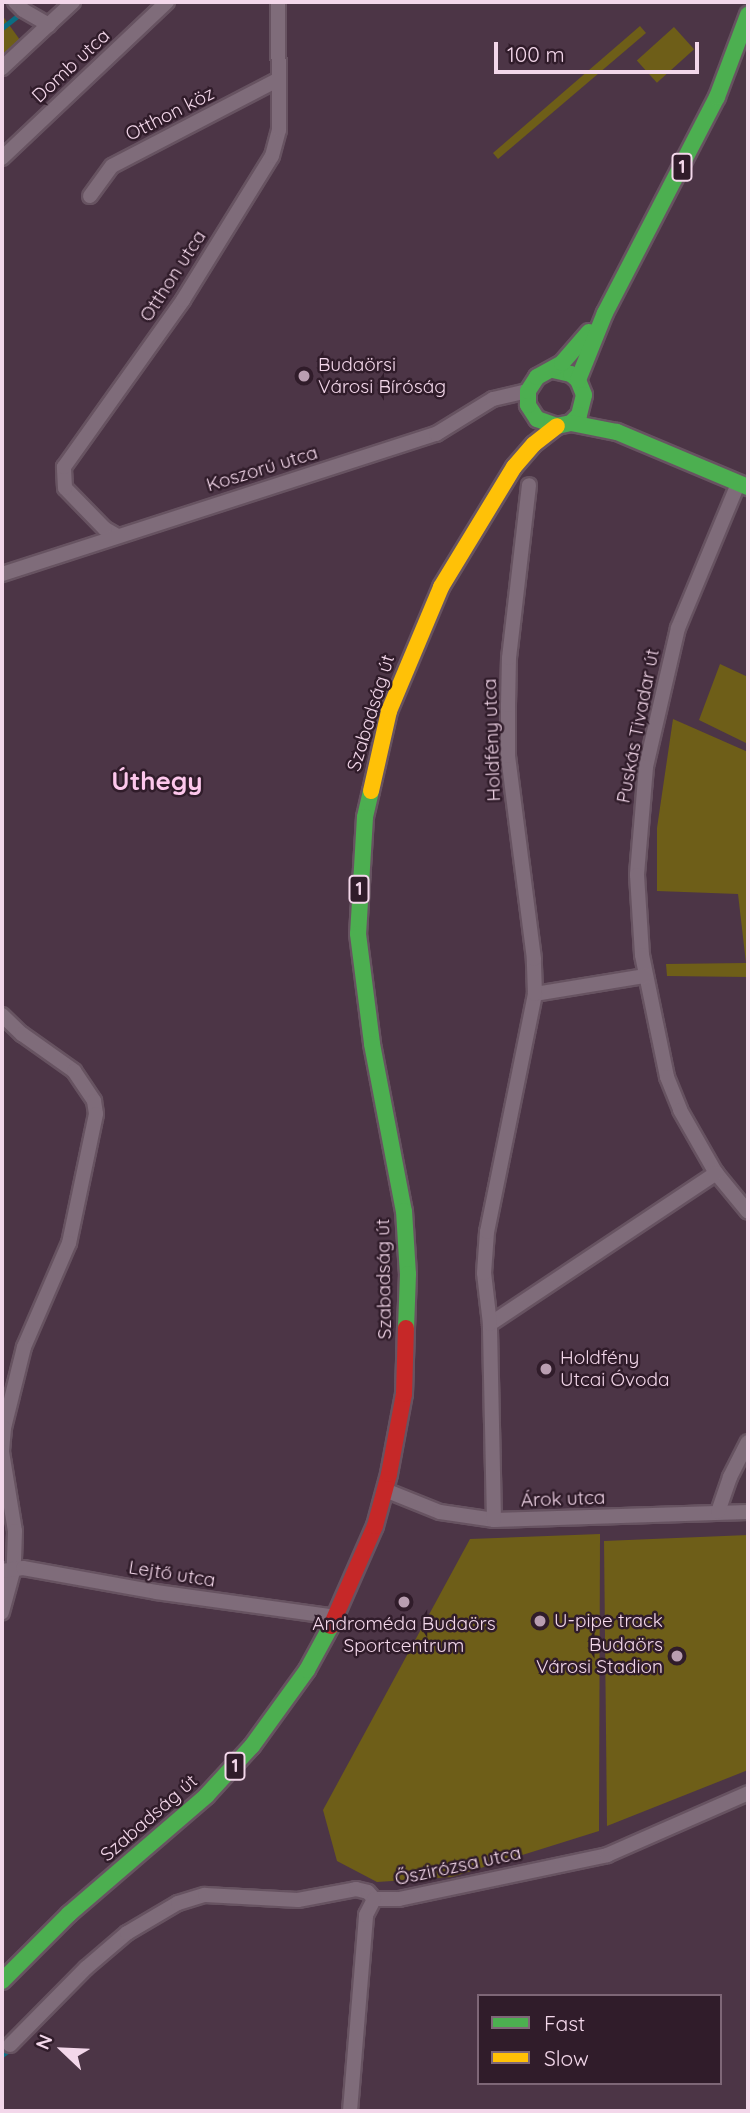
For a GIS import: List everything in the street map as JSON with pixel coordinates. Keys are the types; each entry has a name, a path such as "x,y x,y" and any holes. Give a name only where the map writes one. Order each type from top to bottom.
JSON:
{"main road":[{"name":"1","path":"578,380 605,313 717,97 748,15"},
{"name":"1","path":"528,391 537,377 553,370 605,313"},
{"path":"553,370 562,370 578,380 584,403 617,432"},
{"name":"Szabadság út","path":"514,467 531,411 528,391"},
{"name":"Szabadság út","path":"2,1981 60,1922 148,1849 233,1769 307,1670 336,1617 366,1549 385,1490 404,1394 408,1274 404,1211 372,1044 358,934 365,817 389,711 440,587 514,467 534,444 564,425 584,403"},
{"path":"531,411 537,419 617,432 743,486"}],"street":[{"path":"15,2 48,25"},
{"path":"2,68 73,2"},
{"name":"Domb utca","path":"2,158 167,2"},
{"name":"Otthon utca","path":"116,535 105,528 65,488 64,467 183,300 272,156 279,130 278,2"},
{"name":"Otthon köz","path":"90,196 112,166 279,79"},
{"name":"Koszorú utca","path":"2,574 116,535 436,434 493,399 528,391"},
{"name":"Holdfény utca","path":"494,1521 490,1324 484,1273 487,1232 535,994 534,959 508,756 509,658 529,485"},
{"name":"Puskás Tivadar út","path":"743,486 678,628 646,767 637,875 645,976 667,1077 680,1110 716,1173 748,1212"},
{"path":"535,994 645,976"},
{"path":"2,1015 22,1034 74,1071 94,1101 96,1114 69,1243 24,1347 4,1428 2,1452 15,1531 2,1612"},
{"path":"490,1324 716,1173"},
{"path":"718,1512 730,1477 748,1442"},
{"name":"Árok utca","path":"385,1490 440,1512 494,1521 748,1512"},
{"name":"Lejtő utca","path":"8,1570 336,1617"},
{"name":"Őszirózsa utca","path":"10,2045 86,1968 127,1933 178,1903 205,1895 298,1900 356,1889 368,1892 374,1899 399,1899 607,1855 748,1793"},
{"path":"350,2111 366,1915 374,1899"}],"shaded area":[{"path":"2,15 25,47 2,68"},
{"path":"640,26 646,33 498,159 493,153"},
{"path":"674,27 694,49 657,83 637,60"},
{"path":"720,664 748,677 748,744 699,720"},
{"path":"673,719 748,752 748,977 667,976 666,964 746,963 738,894 657,891 657,828"},
{"path":"600,1534 599,1831 452,1877 377,1882 337,1861 323,1810 470,1539"},
{"name":"Budaörs Városi Stadion","path":"748,1535 748,1770 607,1826 604,1541"}],"waterway":[{"path":"2,28 20,14"},
{"path":"2,2055 6,2052"}],"traffic: fast":[{"path":"578,380 605,313 717,97 748,15"},
{"path":"553,370 571,374 578,380 584,395 579,415 571,423 557,426 537,419 528,405 528,391 537,377 562,363 589,332"},
{"path":"571,423 617,432 748,487"},
{"path":"371,791 365,817 358,934 372,1044 404,1211 408,1274 406,1328"},
{"path":"2,1981 69,1914 206,1796 252,1746 307,1670 331,1626"}],"traffic: slow":[{"path":"371,791 389,711 441,587 514,467 534,444 557,426"}],"traffic: jam":[{"path":"331,1626 375,1526 389,1474 404,1394 406,1328"}],"place":[{"name":"Budaörsi Városi Bíróság","path":"304,376"},
{"name":"Holdfény Utcai Óvoda","path":"546,1369"},
{"name":"Androméda Budaörs Sportcentrum","path":"404,1602"},
{"name":"U-pipe track","path":"540,1621"},
{"name":"Budaörs Városi Stadion","path":"677,1656"}],"district":[{"name":"Úthegy","path":"157,781"}]}
